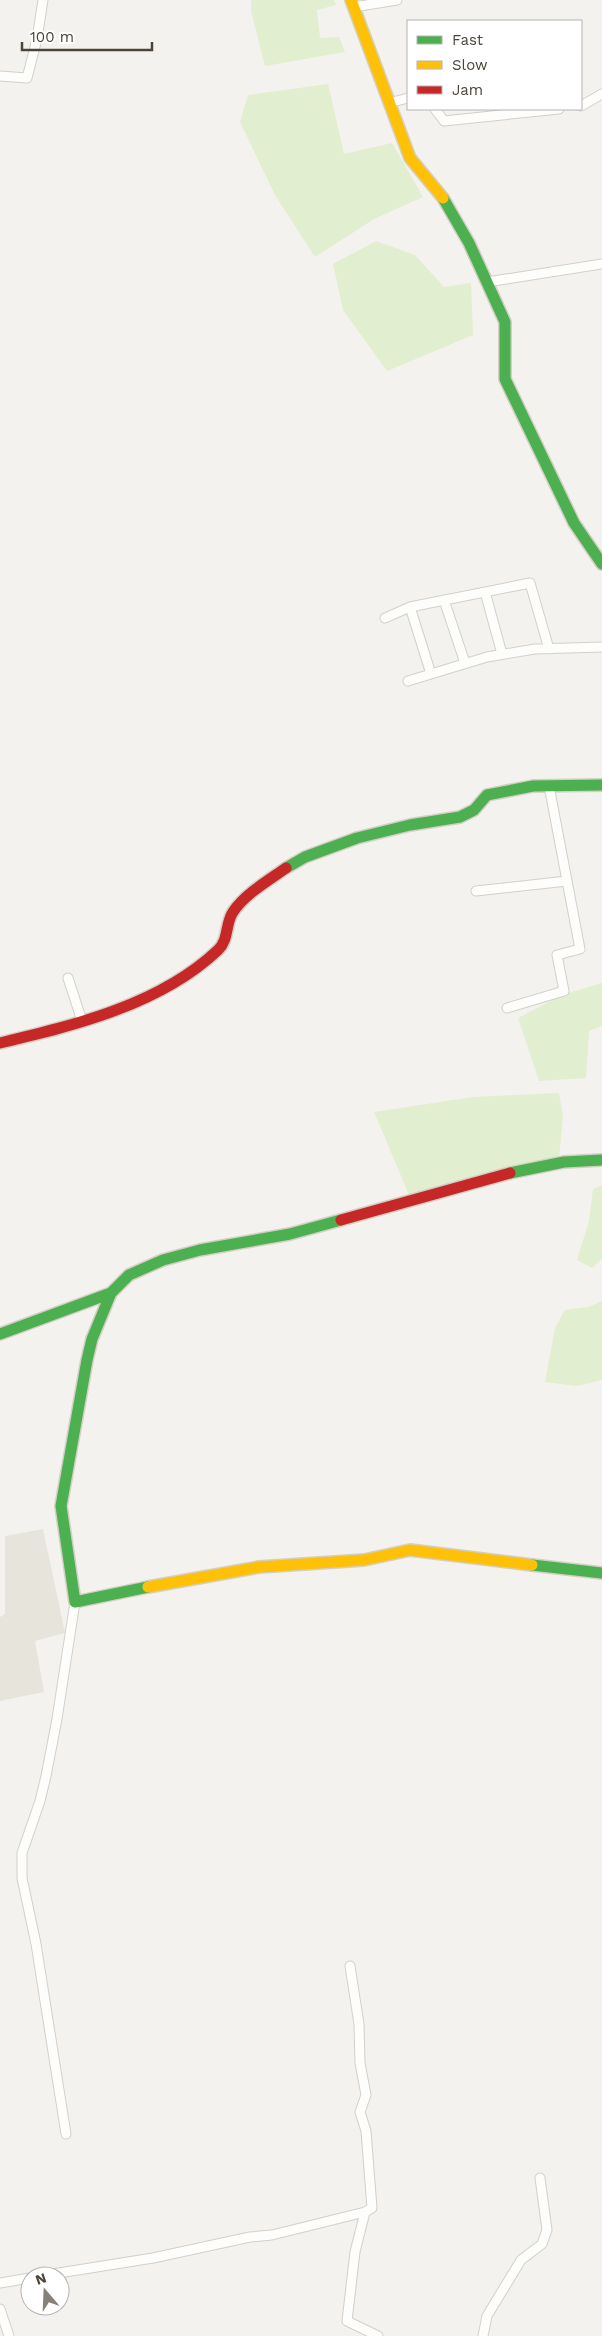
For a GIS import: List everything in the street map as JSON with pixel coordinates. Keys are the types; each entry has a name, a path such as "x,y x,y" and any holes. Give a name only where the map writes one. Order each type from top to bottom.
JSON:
{"street":[{"path":"0,76 27,78 37,39 43,0"},
{"path":"397,0 353,4 410,158 446,201 505,322 505,379 574,523 602,564"},
{"path":"582,105 602,94"},
{"path":"389,103 407,98"},
{"path":"436,110 444,121 549,110"},
{"path":"487,282 602,264"},
{"path":"386,618 410,607 530,583 549,649"},
{"path":"485,592 502,654"},
{"path":"444,600 465,663"},
{"path":"410,607 431,674"},
{"path":"408,681 465,663 502,654 549,649 602,647"},
{"path":"0,1043 82,1021 156,992 195,968 219,949 226,940 234,911 258,890 303,857 392,830 455,819 480,806 488,794 533,786 602,784"},
{"path":"507,1008 564,990 557,955 580,949 549,786"},
{"path":"476,891 567,881"},
{"path":"68,978 82,1021"},
{"path":"66,2134 36,1944 22,1878 22,1853 46,1776 58,1719 75,1602 61,1506 92,1338 111,1294 118,1282 169,1257 202,1249 287,1235 454,1186 520,1171 557,1164 602,1160"},
{"path":"0,1334 111,1294"},
{"path":"75,1602 221,1572 286,1564 390,1557 410,1550 602,1573"},
{"path":"70,2271 153,2258 250,2237 272,2235 365,2212 372,2208 366,2131 360,2112 366,2095 360,2063 359,2024 350,1966"},
{"path":"482,2336 487,2316 521,2260 542,2244 547,2230 540,2178"},
{"path":"365,2212 355,2252 347,2321 378,2336"},
{"path":"0,2284 20,2280"},
{"path":"0,2309 9,2336"}],"shaded area":[{"path":"43,1529 65,1633 35,1641 44,1692 0,1701 0,1617 5,1614 5,1536"}],"green space":[{"path":"251,0 334,0 336,5 317,10 320,38 339,37 345,52 265,66 251,11"},
{"path":"328,84 344,154 392,143 423,197 374,219 315,257 275,195 240,122 248,95"},
{"path":"376,241 415,255 444,287 471,283 473,335 387,371 343,310 333,264"},
{"path":"602,983 602,1026 589,1031 586,1078 539,1081 518,1018 562,995"},
{"path":"559,1093 563,1116 559,1159 459,1180 409,1195 374,1112 473,1097"},
{"path":"602,1185 602,1259 592,1268 577,1260 589,1221 593,1189"},
{"path":"602,1301 602,1380 577,1386 545,1382 555,1328 565,1310 588,1307"}],"traffic: fast":[{"path":"443,198 469,243 505,322 505,379 574,523 602,564"},
{"path":"286,868 305,857 357,838 410,825 460,817 474,810 487,795 533,786 602,785"},
{"path":"510,1173 564,1162 602,1160"},
{"path":"0,1334 111,1293 129,1275 163,1260 200,1250 290,1234 341,1220"},
{"path":"111,1293 92,1339 87,1360 61,1506 75,1602 148,1587"},
{"path":"532,1565 602,1573"}],"traffic: slow":[{"path":"351,0 410,158 443,198"},
{"path":"148,1587 259,1567 364,1560 410,1550 532,1565"}],"traffic: jam":[{"path":"0,1043 87,1020 143,999 170,985 195,969 218,950 224,942 231,917 238,905 286,868"},
{"path":"341,1220 510,1173"}]}
